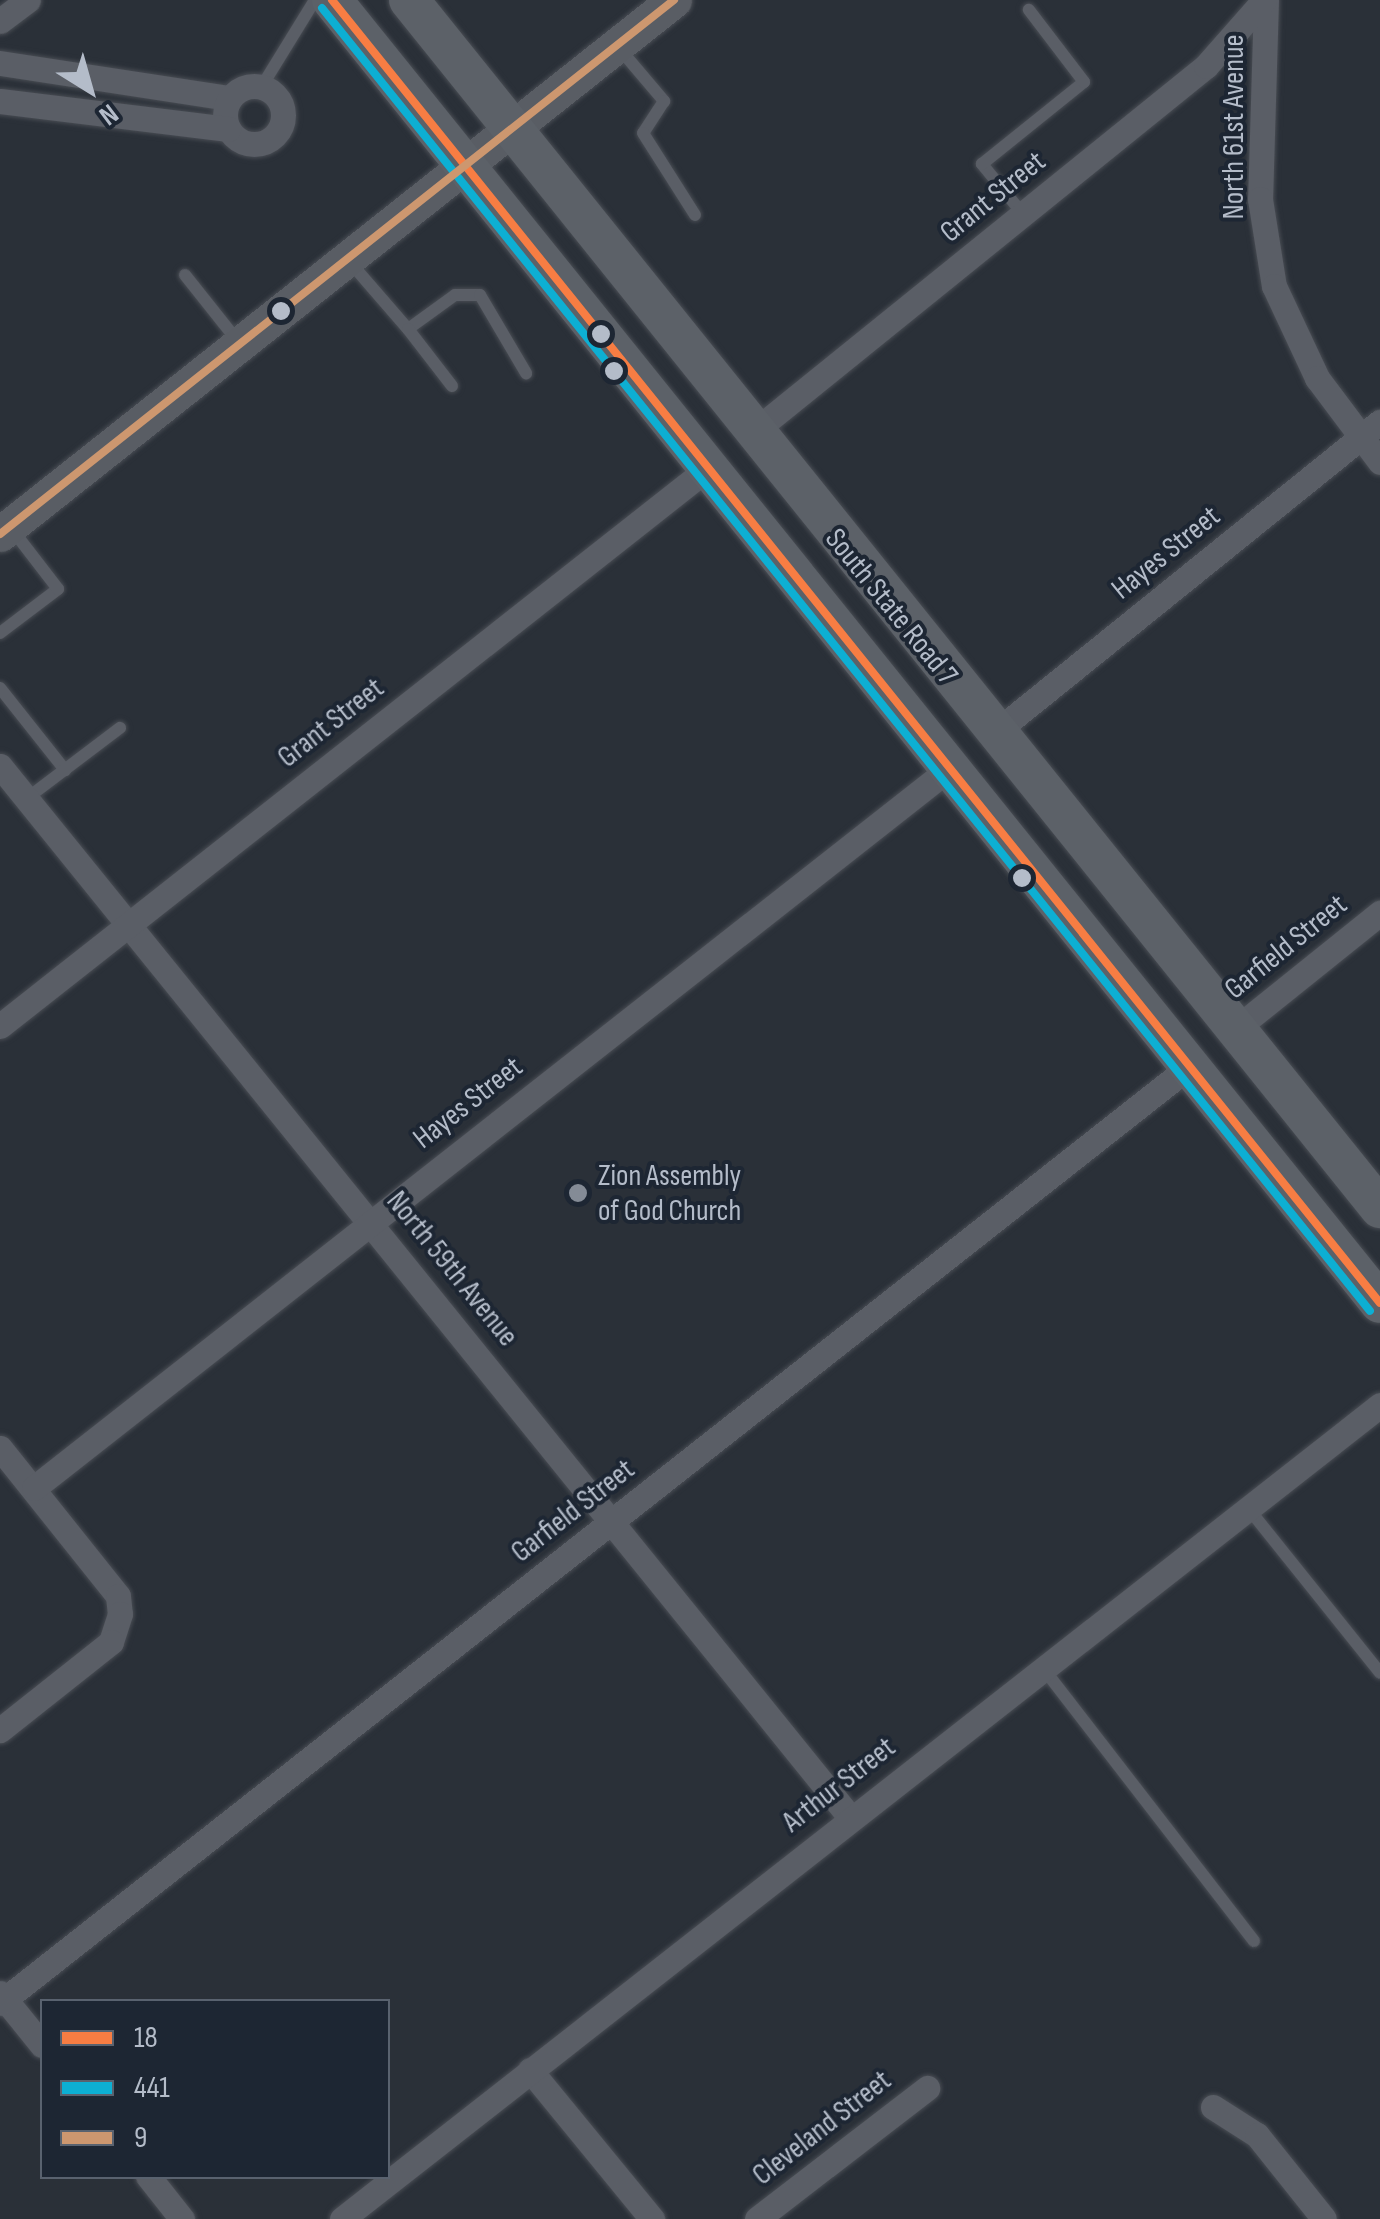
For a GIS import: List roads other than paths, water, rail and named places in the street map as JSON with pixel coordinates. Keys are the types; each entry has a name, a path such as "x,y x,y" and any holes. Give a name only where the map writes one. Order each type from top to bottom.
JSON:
{"main road":[{"name":"South State Road 7","path":"332,0 703,472 1380,1304"},
{"name":"South State Road 7","path":"409,0 1037,790 1380,1208"},
{"path":"904,722 952,740 992,734"},
{"path":"945,772 986,764 1037,790"}],"street":[{"path":"0,20 28,0"},
{"path":"3,525 240,344 674,0"},
{"name":"Grant Street","path":"752,433 1206,66 1265,0"},
{"name":"North 61st Avenue","path":"1265,0 1260,199 1274,286 1358,440 1380,462"},
{"path":"0,63 230,98 262,86 282,105 278,132 252,144 228,130 0,101"},
{"path":"228,130 230,98"},
{"name":"Hayes Street","path":"992,734 1380,422"},
{"name":"Grant Street","path":"0,1026 703,472"},
{"name":"North 59th Avenue","path":"0,766 372,1220 850,1817"},
{"name":"Hayes Street","path":"34,1488 945,772"},
{"name":"Garfield Street","path":"1233,1032 1380,913"},
{"name":"Garfield Street","path":"2,1998 1186,1069"},
{"name":"Arthur Street","path":"342,2219 850,1817 1380,1406"},
{"path":"0,1448 118,1596 120,1614 110,1642 0,1730"},
{"path":"2,1998 40,2043"},
{"path":"530,2070 652,2219"},
{"name":"Cleveland Street","path":"757,2219 926,2088"},
{"path":"1213,2107 1257,2134 1324,2219"},
{"path":"150,2179 182,2219"}],"lane":[{"path":"262,86 315,0"},
{"path":"1024,214 982,164 1084,82 1029,10"},
{"path":"617,46 664,101 643,133 695,216"},
{"path":"347,258 452,386"},
{"path":"185,275 240,344"},
{"path":"408,330 456,295 480,296 526,373"},
{"path":"0,633 58,589 3,525"},
{"path":"0,688 65,770"},
{"path":"26,799 120,728"},
{"path":"1248,1508 1380,1673"},
{"path":"1042,1668 1254,1940"}],"place":[{"name":"Zion Assembly of God Church","path":"578,1193"}]}
